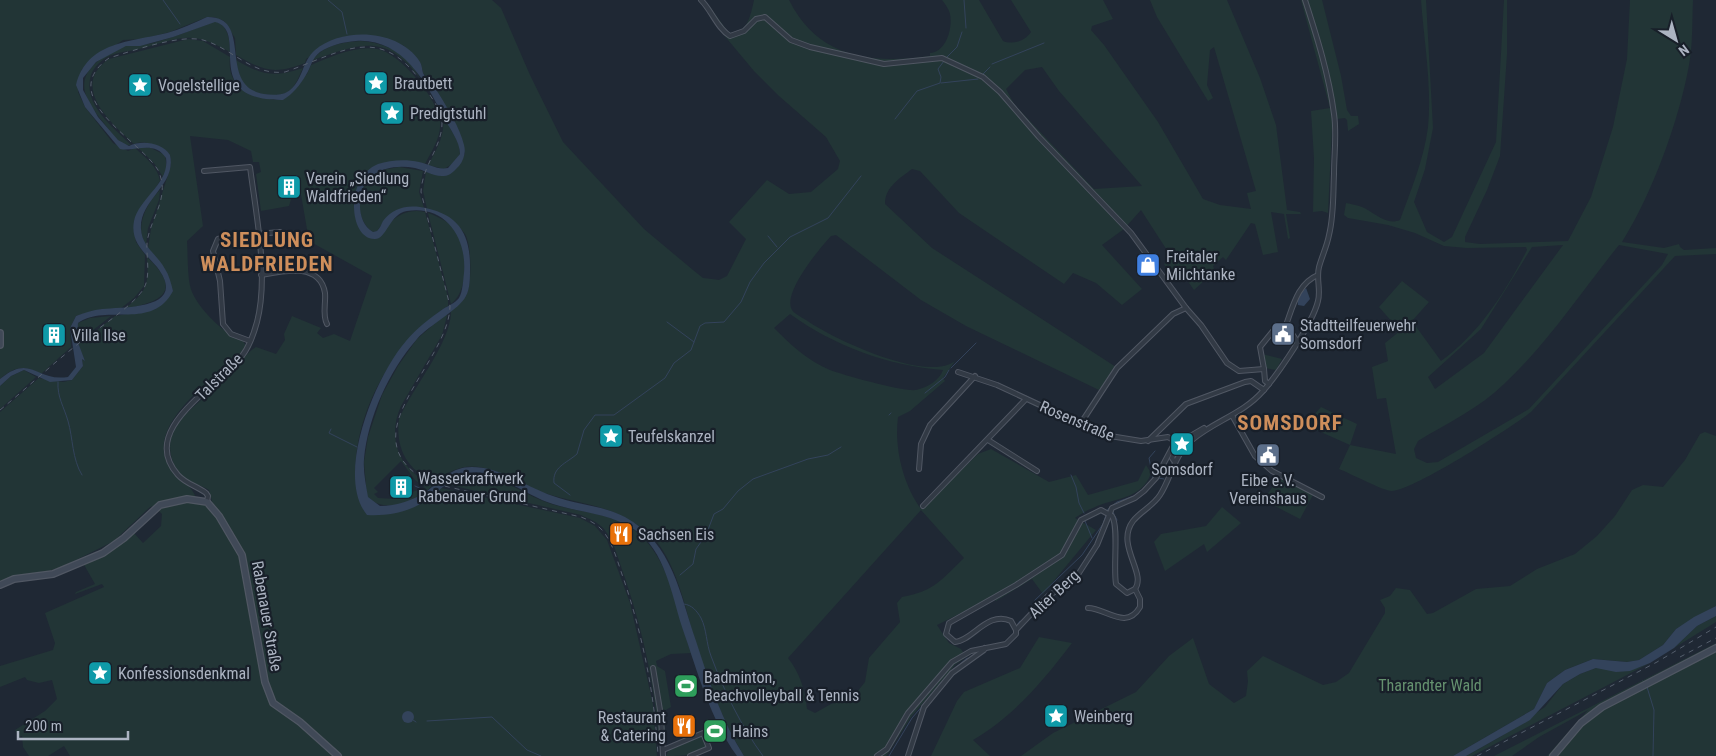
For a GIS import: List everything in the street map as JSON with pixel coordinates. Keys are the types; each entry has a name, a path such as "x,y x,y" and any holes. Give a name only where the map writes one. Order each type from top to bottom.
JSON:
{"main road":[{"path":"0,334 0,345"},
{"path":"0,586 14,579 53,574 103,553 124,538 156,508 165,504 187,499 207,502"},
{"name":"Rabenauer Straße","path":"207,502 224,524 242,555 269,698 276,706 300,722 338,756"},
{"path":"1553,756 1592,714 1606,704 1716,648"}],"street":[{"path":"701,0 710,10 724,33 730,36 744,31 756,18 765,18 791,40 810,47 884,64 942,58 983,77 1000,92 1050,149 1131,233 1233,369 1239,371 1264,370"},
{"path":"1088,608 1096,608 1117,619 1127,618 1140,607 1140,599 1136,589 1139,580 1127,543 1131,526 1160,494 1174,462 1190,442 1199,434 1233,417 1250,404 1269,384 1297,341 1318,301 1318,275 1332,221 1335,125 1327,77 1305,0"},
{"name":"Talstraße","path":"204,171 250,167 262,275 261,300 257,322 241,358 183,413 169,435 168,458 171,467 185,482 206,493 208,496 207,502"},
{"path":"250,341 231,334 224,324 220,281 213,251 218,239 280,232"},
{"path":"262,275 299,270 313,274 320,280 325,293 327,324"},
{"path":"1269,384 1265,381 1260,347 1274,331 1286,324 1297,295 1311,279 1318,275"},
{"path":"1082,423 1117,368 1173,314 1186,308"},
{"path":"1286,324 1297,341"},
{"name":"Rosenstraße","path":"958,372 976,376 1082,423 1104,436 1148,441 1168,437 1178,443"},
{"path":"919,469 921,444 930,426 976,376"},
{"path":"1148,441 1190,403 1244,382 1251,381 1264,390"},
{"path":"923,506 1026,399"},
{"path":"1233,417 1255,456 1272,471 1322,497"},
{"path":"1016,630 1011,621 1001,619 976,628 961,642 954,642 946,634 949,623 955,618 1016,585 1062,555 1081,520 1091,513 1107,512 1118,504 1135,498 1144,491 1156,478 1168,454 1178,443 1204,428"},
{"path":"988,440 1037,470"},
{"path":"1174,462 1172,458 1178,443"},
{"path":"1107,512 1116,523 1114,548 1116,584 1127,593 1136,589"},
{"name":"Alter Berg","path":"876,756 887,748 908,713 952,662 971,651 1010,642 1016,634 1016,630 1048,596 1068,584 1079,573 1097,545 1107,512"},
{"path":"908,756 924,707 952,673 985,648"},
{"path":"652,668 661,716 663,756"},
{"path":"663,750 704,733 709,748 690,756"}],"green space":[{"path":"0,0 492,0 501,8 530,75 563,142 644,229 703,278 719,280 727,276 746,239 729,222 767,180 789,194 811,192 838,169 840,161 826,137 779,96 754,71 698,0 703,0 707,3 729,33 735,33 744,28 747,23 754,0 789,0 801,20 815,35 831,46 849,53 887,59 930,56 930,53 936,52 944,44 951,20 949,10 942,0 979,0 1003,41 1011,43 1022,40 1031,32 1011,0 1103,0 1113,19 1092,26 1091,30 1104,45 1158,122 1203,199 1220,205 1251,209 1247,193 1256,191 1214,47 1210,50 1207,85 1213,98 1208,101 1157,17 1150,0 1227,0 1260,78 1276,125 1287,210 1300,212 1301,214 1286,214 1290,238 1288,239 1284,214 1271,212 1278,252 1263,255 1255,224 1251,223 1226,260 1223,257 1213,266 1215,271 1194,290 1182,273 1173,279 1164,264 1172,258 1141,210 1124,229 1102,245 1142,289 1122,305 1096,283 1073,273 1064,284 959,213 920,171 912,169 902,176 890,188 885,204 932,248 1116,367 1099,390 966,326 921,300 836,235 831,236 811,260 793,291 791,308 796,314 839,339 904,363 924,367 942,366 955,361 943,378 945,381 910,411 898,417 897,441 901,465 909,488 921,509 978,454 991,449 1049,482 1076,475 1088,495 1138,481 1146,465 1151,473 1147,482 1134,493 1127,497 1101,504 1075,518 1096,530 1043,594 1032,579 996,601 993,597 937,625 949,643 961,649 966,657 955,665 911,717 886,756 744,756 721,712 709,681 670,562 651,535 616,513 545,493 485,468 461,468 449,473 436,482 426,478 411,466 399,440 399,419 445,336 450,323 451,310 466,296 470,265 469,247 465,234 448,218 427,209 423,191 426,172 445,176 465,154 439,94 423,73 421,64 403,45 350,37 338,38 306,59 305,63 285,69 269,70 254,65 236,55 235,38 224,21 214,17 207,17 170,32 142,39 123,40 82,69 78,92 85,107 113,143 128,151 135,148 157,171 159,176 160,181 134,221 136,242 145,255 144,286 134,298 120,309 102,309 76,316 70,328 71,347 41,374 29,369 20,368 11,371 0,379","holes":["1042,67 1059,91 1142,186 1094,189 1014,104 1006,89 1025,70","790,314 825,336 882,359 923,368 943,370 933,383 916,390 873,383 830,370 814,362 774,328","921,510 964,558 937,584 913,595 902,597 897,603 900,622 869,658 865,682 853,697 831,704 815,713 807,709 801,682 788,658"]},
{"path":"1301,0 1322,0 1341,76 1347,110 1351,116 1358,116 1359,124 1348,131 1345,118 1337,119 1338,128 1332,129 1328,213 1322,211 1313,212 1314,158 1311,111 1330,108"},
{"path":"1421,0 1426,0 1433,128 1425,169 1414,202 1427,232 1444,242 1452,237 1496,142 1504,0 1507,0 1507,54 1500,156 1487,190 1465,237 1465,242 1480,244 1568,241 1591,197 1613,127 1627,59 1630,0 1693,0 1690,57 1679,110 1654,180 1622,242 1664,248 1679,244 1684,250 1716,248 1716,254 1675,256 1531,412 1484,444 1439,470 1419,481 1392,491 1339,469 1350,445 1396,454 1386,398 1377,399 1372,367 1388,361 1385,343 1400,331 1379,307 1402,281 1429,302 1412,321 1441,361 1468,338 1490,311 1501,296 1527,250 1526,247 1467,248 1444,246 1415,233 1388,225 1348,218 1344,215 1346,203 1362,207 1385,220 1400,220 1413,186 1426,139 1429,111","holes":["1563,245 1484,353 1435,389 1428,377 1481,329 1532,247","1619,245 1668,254 1662,265 1529,409 1438,462 1427,463 1416,458 1414,449 1418,441 1463,415 1495,393 1520,368 1550,334"]},
{"path":"215,21 225,29 229,38 230,52 205,40 195,38 176,39 109,56 96,67 91,75 89,86 91,96 108,123 131,145 119,141 96,113 87,97 84,89 87,73 114,50 126,46 153,43"},
{"path":"188,39 203,41 230,57 230,68 233,78 238,85 245,91 262,98 283,100 307,74 311,65 343,52 369,48 386,52 407,68 433,101 438,112 440,127 436,144 425,164 418,162 379,164 358,182 357,215 359,223 367,235 375,239 391,222 402,214 416,211 425,212 448,297 448,306 411,337 395,357 381,379 370,403 357,451 356,475 360,501 368,515 422,503 441,488 580,518 595,526 607,540 630,603 653,704 657,756 341,756 303,722 278,706 270,696 246,566 213,505 209,490 188,480 176,468 171,455 170,444 172,434 183,417 252,350 256,347 276,354 285,340 284,334 292,316 321,328 317,333 323,338 334,334 350,341 372,276 309,241 298,177 289,206 261,211 256,174 261,172 259,162 253,162 251,151 228,140 190,136 203,226 187,241 190,287 207,314 229,334 243,341 246,346 239,356 225,366 194,395 174,419 167,431 164,444 165,457 168,464 189,487 196,498 150,507 114,541 62,567 45,572 18,575 0,582 0,412 39,378 63,382 72,380 83,366 82,359 85,361 78,345 115,316 156,309 173,291 148,248 151,229 171,165 170,155 148,143 134,144 115,126 98,104 93,92 93,81 98,70 109,59"},
{"path":"361,41 380,44 397,52 416,71 421,80 409,65 397,55 373,46 346,49 313,60 328,48 341,43"},
{"path":"236,60 261,72 275,74 303,68 289,91 268,95 247,88 239,75"},
{"path":"442,113 459,144 460,154 454,163 444,169 428,165 438,147 442,134"},
{"path":"137,147 151,148 165,155 167,168 163,177 154,163"},
{"path":"399,167 423,171 419,192 424,208 405,207 382,224 377,231 373,232 364,222 361,215 359,200 363,185 367,179 382,170"},
{"path":"160,190 159,200 148,228 146,245 141,231 142,223 147,208"},
{"path":"428,213 441,218 452,226 458,233 464,250 464,280 457,298 451,304"},
{"path":"147,257 164,279 166,287 163,294 148,303 124,309 138,298 145,287 147,281"},
{"path":"448,312 442,335 401,406 395,430 399,453 404,463 422,479 433,485 410,501 401,504 383,505 367,497 364,462 368,437 382,395 398,366 417,339","holes":["401,461 415,480 425,487 395,499 378,498 374,494 378,492 374,488"]},
{"path":"111,316 78,342 76,328 78,323 90,318"},
{"path":"1262,354 1282,359 1276,370 1265,368"},
{"path":"24,370 36,377 0,409 0,386 11,376"},
{"path":"1321,407 1357,424 1350,445 1305,425"},
{"name":"Tharandter Wald","path":"1705,432 1716,436 1716,606 1676,629 1663,645 1639,660 1627,662 1593,659 1565,670 1547,683 1534,709 1453,756 1021,756 1053,733 1136,692 1169,656 1193,638 1209,684 1234,703 1246,696 1247,671 1263,656 1323,685 1336,682 1349,673 1385,613 1385,608 1380,600 1390,596 1396,588 1410,590 1427,614 1433,613 1476,589 1510,586 1537,569 1575,554 1597,536 1615,516 1632,490 1643,485 1663,487 1685,460 1700,434"},
{"path":"469,473 498,479 552,504 614,519 632,529 647,542 667,576 691,653 671,654 656,661 657,666 665,671 671,707 664,711 666,742 659,742 651,680 643,639 619,559 608,534 596,523 581,515 446,484 455,477"},
{"path":"1279,478 1313,495 1300,519 1263,500"},
{"path":"185,501 204,504 214,512 239,553 268,699 335,756 70,756 64,746 48,756 29,756 23,747 22,736 19,737 15,730 45,711 57,699 52,680 39,683 27,680 25,677 0,687 0,666 53,650 55,643 45,613 104,587 102,584 75,594 95,584 83,563 111,550 133,532 143,543 161,526 162,514 157,509"},
{"path":"1222,507 1241,523 1207,552 1204,544 1165,571 1154,542 1161,534 1206,526"},
{"path":"1716,616 1716,622 1674,648 1697,626"},
{"path":"1039,637 1072,643 1050,671 1015,708 1002,720 973,740 990,756 931,756 957,701 964,692 1020,668"},
{"path":"1716,643 1716,756 1547,756 1588,710 1539,737 1512,756 1494,756"},
{"path":"1650,663 1472,756 1466,756 1500,737 1545,707 1563,684 1580,674 1596,668 1637,668"},
{"path":"700,735 707,746 703,749 688,755 666,756 669,750"}],"water":[{"path":"207,17 221,20 229,27 242,78 250,88 264,94 281,94 290,90 298,81 307,59 315,50 327,42 341,37 371,35 399,43 411,51 420,62 423,73 437,91 460,132 465,150 463,159 459,166 450,174 446,176 436,175 415,168 404,167 385,169 369,179 361,195 361,214 367,227 373,232 378,230 390,213 404,207 420,207 433,210 444,214 460,227 465,235 470,257 470,283 466,296 457,307 417,339 397,365 381,395 366,443 364,474 368,497 380,506 398,504 422,494 458,469 483,468 503,474 553,496 616,513 641,528 654,541 672,571 717,700 729,729 744,756 737,756 719,726 699,677 666,574 654,549 635,530 616,520 545,501 499,478 474,472 458,477 430,498 409,509 382,515 367,515 358,497 355,476 357,451 372,400 394,357 410,336 428,320 459,298 464,273 464,260 458,236 443,219 433,213 407,211 401,213 392,221 383,235 375,239 366,237 360,230 356,219 354,207 355,194 367,171 378,164 409,160 437,168 448,168 460,154 460,149 454,135 428,89 410,64 386,46 372,42 356,41 337,44 320,52 315,57 299,86 283,100 257,97 242,90 234,78 229,38 225,28 215,22 140,46 126,46 96,62 83,78 83,90 98,117 118,140 129,146 139,143 151,143 162,147 170,155 171,166 168,175 146,209 141,229 144,241 166,271 173,291 164,303 153,310 141,313 102,315 78,323 77,340 85,361 82,359 83,366 72,380 50,382 24,370 11,376 0,386 0,379 19,368 27,368 48,376 68,377 76,367 70,328 76,316 99,309 139,306 151,303 160,298 165,291 165,281 157,267 136,241 133,228 137,213 163,175 166,167 166,158 156,149 120,149 85,107 76,85 82,71 90,60 100,52 125,42 167,33"},
{"path":"1306,288 1310,299 1304,306 1298,305 1297,297"},
{"path":"1716,606 1716,616 1697,626 1674,648 1650,663 1630,671 1616,672 1596,668 1580,674 1563,684 1530,720 1466,756 1453,756 1534,709 1547,683 1565,670 1593,659 1627,662 1639,660 1663,645 1676,629"},
{"path":"406,711 410,711 414,717 410,723 406,723 402,719 402,715"}],"waterway":[{"path":"163,0 180,24"},
{"path":"328,0 342,12 347,34"},
{"path":"964,0 966,28"},
{"path":"947,57 957,47 962,32"},
{"path":"992,64 1044,43"},
{"path":"895,119 917,91 940,83 941,77 938,69 944,61"},
{"path":"982,75 990,67"},
{"path":"941,83 978,79"},
{"path":"570,495 554,483 555,473 577,454 584,430 595,415 614,415 665,378 674,363 691,350 700,326 705,323 724,322 741,302 750,282 764,263 790,237 828,218 861,176"},
{"path":"768,236 777,247"},
{"path":"667,322 694,342"},
{"path":"951,368 976,343"},
{"path":"925,393 945,377 949,370"},
{"path":"58,382 61,402 70,428 74,455 82,475"},
{"path":"331,429 329,433 357,447"},
{"path":"680,575 693,564 696,549 706,535 714,514 723,509 738,491 753,479 808,459 828,455 841,447"},
{"path":"1148,484 1153,478 1149,458 1155,451"},
{"path":"1071,475 1084,513"},
{"path":"1158,478 1164,479"},
{"path":"415,486 426,491"},
{"path":"1033,602 1082,555 1103,524 1108,509 1117,502 1134,496 1146,487"},
{"path":"1115,516 1117,520"},
{"path":"1085,521 1092,538"},
{"path":"684,604 694,609 701,618 709,651 722,682 740,720 763,756"},
{"path":"1017,625 1020,621"},
{"path":"952,671 967,658"},
{"path":"1647,687 1654,710 1653,756"},
{"path":"889,756 912,718 932,695"},
{"path":"427,721 492,717 527,750 541,756"}],"railway":[{"path":"0,410 68,352 123,310 139,295 146,283 148,272 147,243 161,198 162,181 158,170 148,158 120,132 96,103 91,88 95,73 109,58 156,44 182,39 203,40 252,66 273,72 285,72 341,51 358,48 375,48 391,53 406,64 422,83 438,107 441,118 439,140 425,174 421,192 450,306 445,329 407,400 398,423 396,445 406,465 431,483 581,517 593,522 603,531 618,561 631,601 642,645 651,689 658,756"},
{"path":"1477,756 1657,662 1716,627"},
{"path":"1680,657 1716,638"}],"place":[{"name":"Brautbett","path":"376,83"},
{"name":"Vogelstellige","path":"140,85"},
{"name":"Predigtstuhl","path":"392,113"},
{"name":"Verein „Siedlung Waldfrieden“","path":"289,187"},
{"name":"Freitaler Milchtanke","path":"1148,265"},
{"name":"Stadtteilfeuerwehr Somsdorf","path":"1283,334"},
{"name":"Villa Ilse","path":"54,335"},
{"name":"Teufelskanzel","path":"611,436"},
{"name":"Somsdorf","path":"1182,444"},
{"name":"Eibe e.V. Vereinshaus","path":"1268,455"},
{"name":"Wasserkraftwerk Rabenauer Grund","path":"401,487"},
{"name":"Sachsen Eis","path":"621,534"},
{"name":"Konfessionsdenkmal","path":"100,673"},
{"name":"Badminton, Beachvolleyball & Tennis","path":"686,686"},
{"name":"Weinberg","path":"1056,716"},
{"name":"Restaurant & Catering","path":"684,726"},
{"name":"Hains","path":"715,731"}],"district":[{"name":"SIEDLUNG WALDFRIEDEN","path":"267,252"},
{"name":"SOMSDORF","path":"1290,423"}]}
